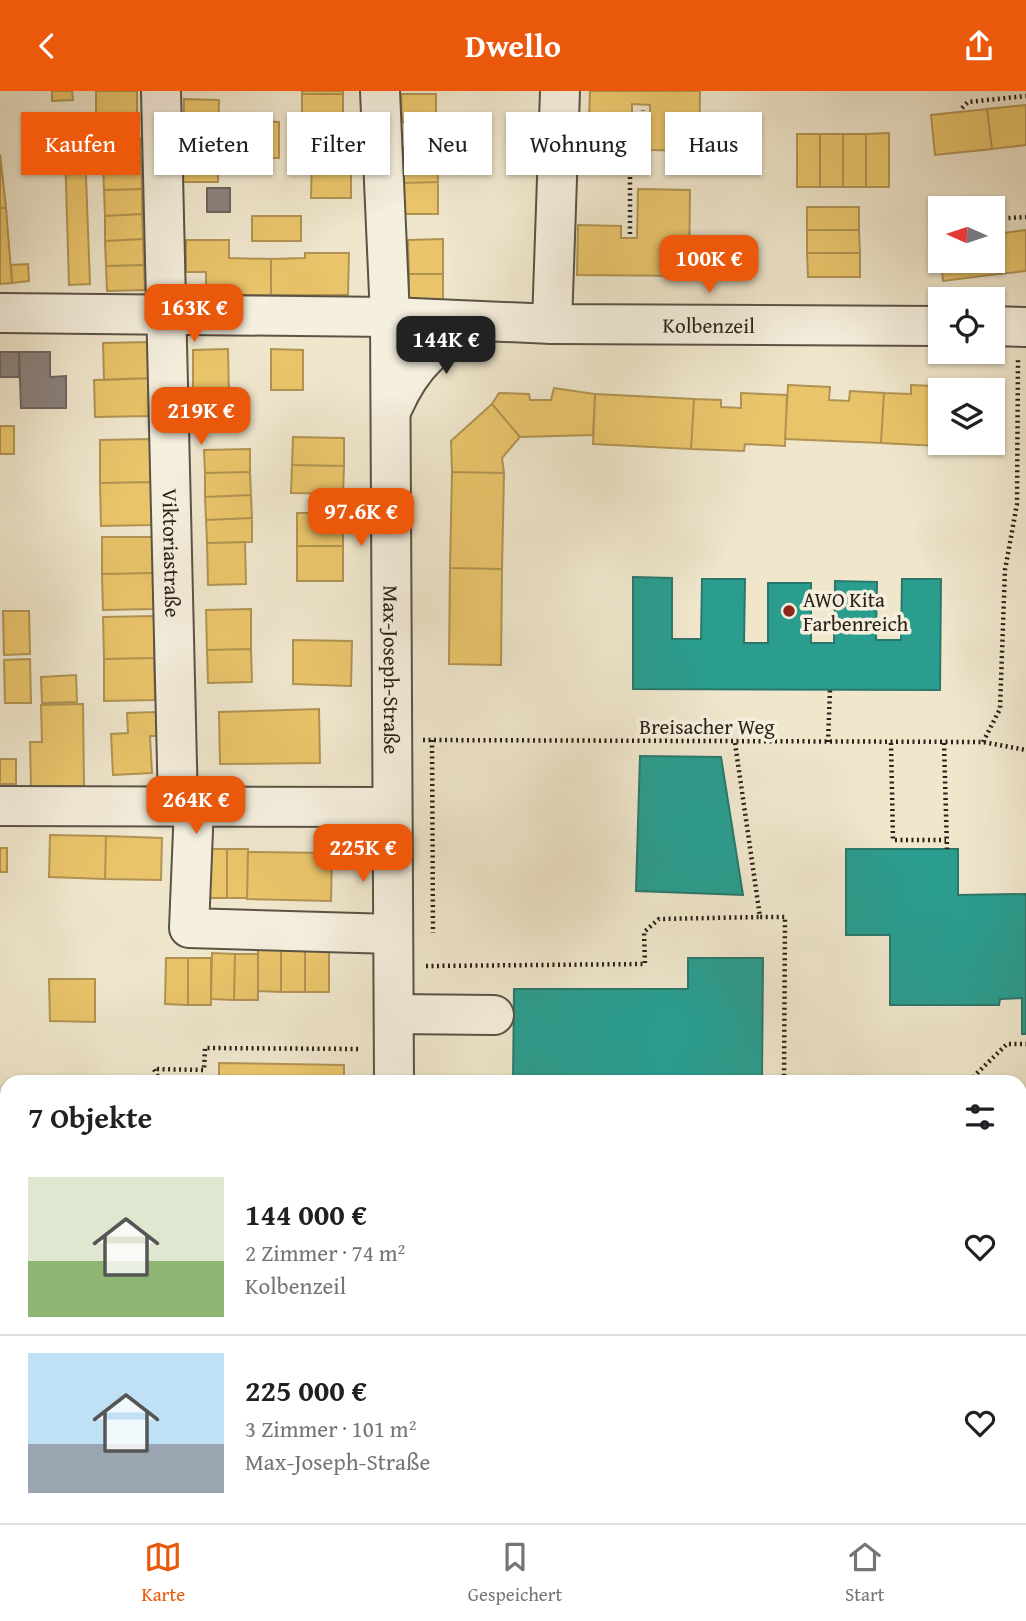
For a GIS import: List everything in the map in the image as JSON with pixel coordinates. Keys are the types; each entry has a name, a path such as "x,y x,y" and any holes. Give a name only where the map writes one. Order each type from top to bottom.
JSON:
{"street":[{"name":"Viktoriastraße","path":"161,91 189,928 393,950"},
{"name":"Max-Joseph-Straße","path":"380,91 390,317 394,1048"},
{"path":"552,324 560,91"},
{"name":"Kolbenzeil","path":"0,313 390,317 552,324 928,326"},
{"path":"391,411 416,363 431,349 477,321"},
{"path":"0,806 392,807"},
{"path":"394,1048 494,1015"}],"path":[{"path":"962,108 968,102 1026,96"},
{"path":"630,234 630,159 644,159 643,110"},
{"path":"1005,218 1026,217"},
{"path":"983,742 1000,709 1005,570 1017,504 1012,335"},
{"path":"828,742 830,690"},
{"path":"432,740 433,933"},
{"name":"Breisacher Weg","path":"392,753 408,753 415,744 432,740 983,742 1026,750"},
{"path":"735,743 760,917"},
{"path":"891,743 893,840 946,840"},
{"path":"944,743 947,849"},
{"path":"393,950 645,964 644,932 659,919 785,917 784,1075"},
{"path":"975,1075 1007,1044 1026,1044"},
{"path":"157,1075 154,1069 204,1070 205,1048 394,1048"}],"building: Wohnen":[{"path":"52,91 72,91 73,100 52,101"},
{"path":"96,91 137,91 137,112 96,112"},
{"path":"302,91 343,91 343,94 302,94"},
{"path":"590,91 700,91 700,112 665,112 665,150 651,150 650,105 632,104 632,112 589,112"},
{"path":"302,94 343,94 343,112 302,112"},
{"path":"401,94 436,94 436,112 404,112 402,122"},
{"path":"184,99 219,100 219,112 184,112"},
{"path":"1026,105 1026,145 992,149 987,109"},
{"path":"987,109 992,149 935,155 931,115"},
{"path":"273,122 279,122 279,158 273,158"},
{"path":"889,133 889,187 866,187 866,134"},
{"path":"797,134 820,134 820,187 797,187"},
{"path":"820,134 843,134 843,187 820,187"},
{"path":"843,134 866,134 866,187 843,187"},
{"path":"403,147 404,175 438,175 438,182 404,183"},
{"path":"0,154 6,208 0,208"},
{"path":"140,164 142,189 104,190 103,175 140,175"},
{"path":"66,175 86,175 90,284 69,285"},
{"path":"183,175 218,175 218,182 183,182"},
{"path":"312,175 351,175 351,198 311,198"},
{"path":"438,182 438,214 404,214 404,183"},
{"path":"142,189 142,214 105,216 104,190"},
{"path":"638,189 690,190 689,276 577,275 578,225 621,226 621,238 637,238"},
{"path":"807,207 859,207 859,230 807,230"},
{"path":"0,208 6,208 12,283 0,284"},
{"path":"142,214 143,239 105,241 105,216"},
{"path":"252,216 301,216 301,241 252,241"},
{"path":"807,230 859,230 860,253 807,253"},
{"path":"1026,230 1026,271 999,274 1005,273 1005,233"},
{"path":"143,239 144,265 106,266 105,241"},
{"path":"443,239 443,274 409,274 408,240"},
{"path":"186,240 229,240 229,258 271,259 271,295 206,295 206,272 186,272"},
{"path":"305,253 349,253 348,295 271,295 271,259 305,258"},
{"path":"807,253 860,253 860,277 808,277"},
{"path":"28,264 29,281 12,283 11,265"},
{"path":"144,265 145,290 107,291 106,266"},
{"path":"942,273 999,273 999,274 943,281"},
{"path":"409,274 443,274 443,300 409,301"},
{"path":"151,342 152,378 104,380 103,343"},
{"path":"228,349 229,397 193,397 193,350"},
{"path":"271,349 303,350 303,390 271,390"},
{"path":"152,378 153,416 95,417 94,380"},
{"path":"788,385 830,387 829,400 849,401 850,391 884,393 881,443 785,439"},
{"path":"911,385 928,386 928,445 881,443 884,393 911,394"},
{"path":"554,388 595,394 593,435 520,437 492,404 499,393 529,394 530,400 551,400"},
{"path":"741,393 787,395 785,446 745,444 744,451 691,449 694,399 721,400 721,407 741,408"},
{"path":"595,394 694,399 691,449 593,444"},
{"path":"492,404 520,437 502,458 504,473 452,472 451,441"},
{"path":"0,426 14,426 14,454 0,454"},
{"path":"293,437 344,438 344,466 292,465"},
{"path":"151,439 151,482 100,483 100,440"},
{"path":"250,449 250,472 205,473 204,450"},
{"path":"292,465 344,466 343,494 291,493"},
{"path":"250,472 251,495 205,497 205,473"},
{"path":"452,472 504,473 502,569 450,568"},
{"path":"151,482 152,525 101,526 100,483"},
{"path":"251,495 252,518 206,520 205,497"},
{"path":"297,513 343,513 343,546 297,546"},
{"path":"252,518 252,542 207,543 206,520"},
{"path":"102,537 152,537 153,573 102,574"},
{"path":"245,542 246,584 208,585 207,543"},
{"path":"297,546 343,546 343,581 297,581"},
{"path":"450,568 502,569 501,665 449,664"},
{"path":"153,573 154,609 103,610 102,574"},
{"path":"251,609 251,649 207,650 206,610"},
{"path":"3,611 29,611 30,654 4,655"},
{"path":"154,616 154,658 104,659 103,617"},
{"path":"293,640 352,641 351,686 293,684"},
{"path":"251,649 252,682 208,683 207,650"},
{"path":"154,658 155,700 104,701 104,659"},
{"path":"30,659 31,703 5,703 4,660"},
{"path":"76,675 77,702 42,703 41,677"},
{"path":"83,704 84,786 31,787 30,742 42,742 41,705"},
{"path":"319,709 320,763 220,764 219,712"},
{"path":"157,712 157,736 150,736 152,773 113,775 111,734 128,733 127,713"},
{"path":"0,759 16,759 16,784 0,784"},
{"path":"50,835 106,836 105,879 49,877"},
{"path":"106,836 162,838 161,880 105,879"},
{"path":"0,848 7,848 7,872 0,872"},
{"path":"206,849 227,849 227,898 205,898"},
{"path":"227,849 248,849 247,898 227,898"},
{"path":"248,852 332,853 331,901 247,899"},
{"path":"258,947 281,947 281,992 258,991"},
{"path":"281,947 305,948 305,992 281,992"},
{"path":"305,948 329,948 329,992 305,992"},
{"path":"212,953 235,954 234,1000 211,999"},
{"path":"235,954 258,954 258,1000 234,1000"},
{"path":"166,958 188,958 188,1005 165,1004"},
{"path":"188,958 211,958 211,1005 188,1005"},
{"path":"49,979 95,979 95,1022 50,1021"},
{"path":"219,1063 344,1065 344,1075 219,1075"}],"building: Schulen":[{"name":"AWO Kita Farbenreich","path":"633,577 672,578 672,639 701,639 702,579 745,579 744,643 768,643 768,583 811,583 811,643 834,643 835,581 877,582 876,640 901,640 902,579 941,579 940,690 633,689"},
{"path":"640,756 721,757 743,895 636,891"},
{"path":"846,849 958,849 958,895 1026,894 1026,1034 1022,1034 1022,998 1000,999 999,1005 890,1005 890,935 846,935"},
{"path":"688,958 763,958 762,1075 513,1075 514,989 688,989"}],"building: Industrie":[{"path":"207,188 230,188 230,212 207,212"},
{"path":"0,352 19,352 19,377 0,377"},
{"path":"19,352 50,352 50,377 66,376 66,408 21,408"}],"place":[{"name":"AWO Kita Farbenreich","path":"789,611"}]}
